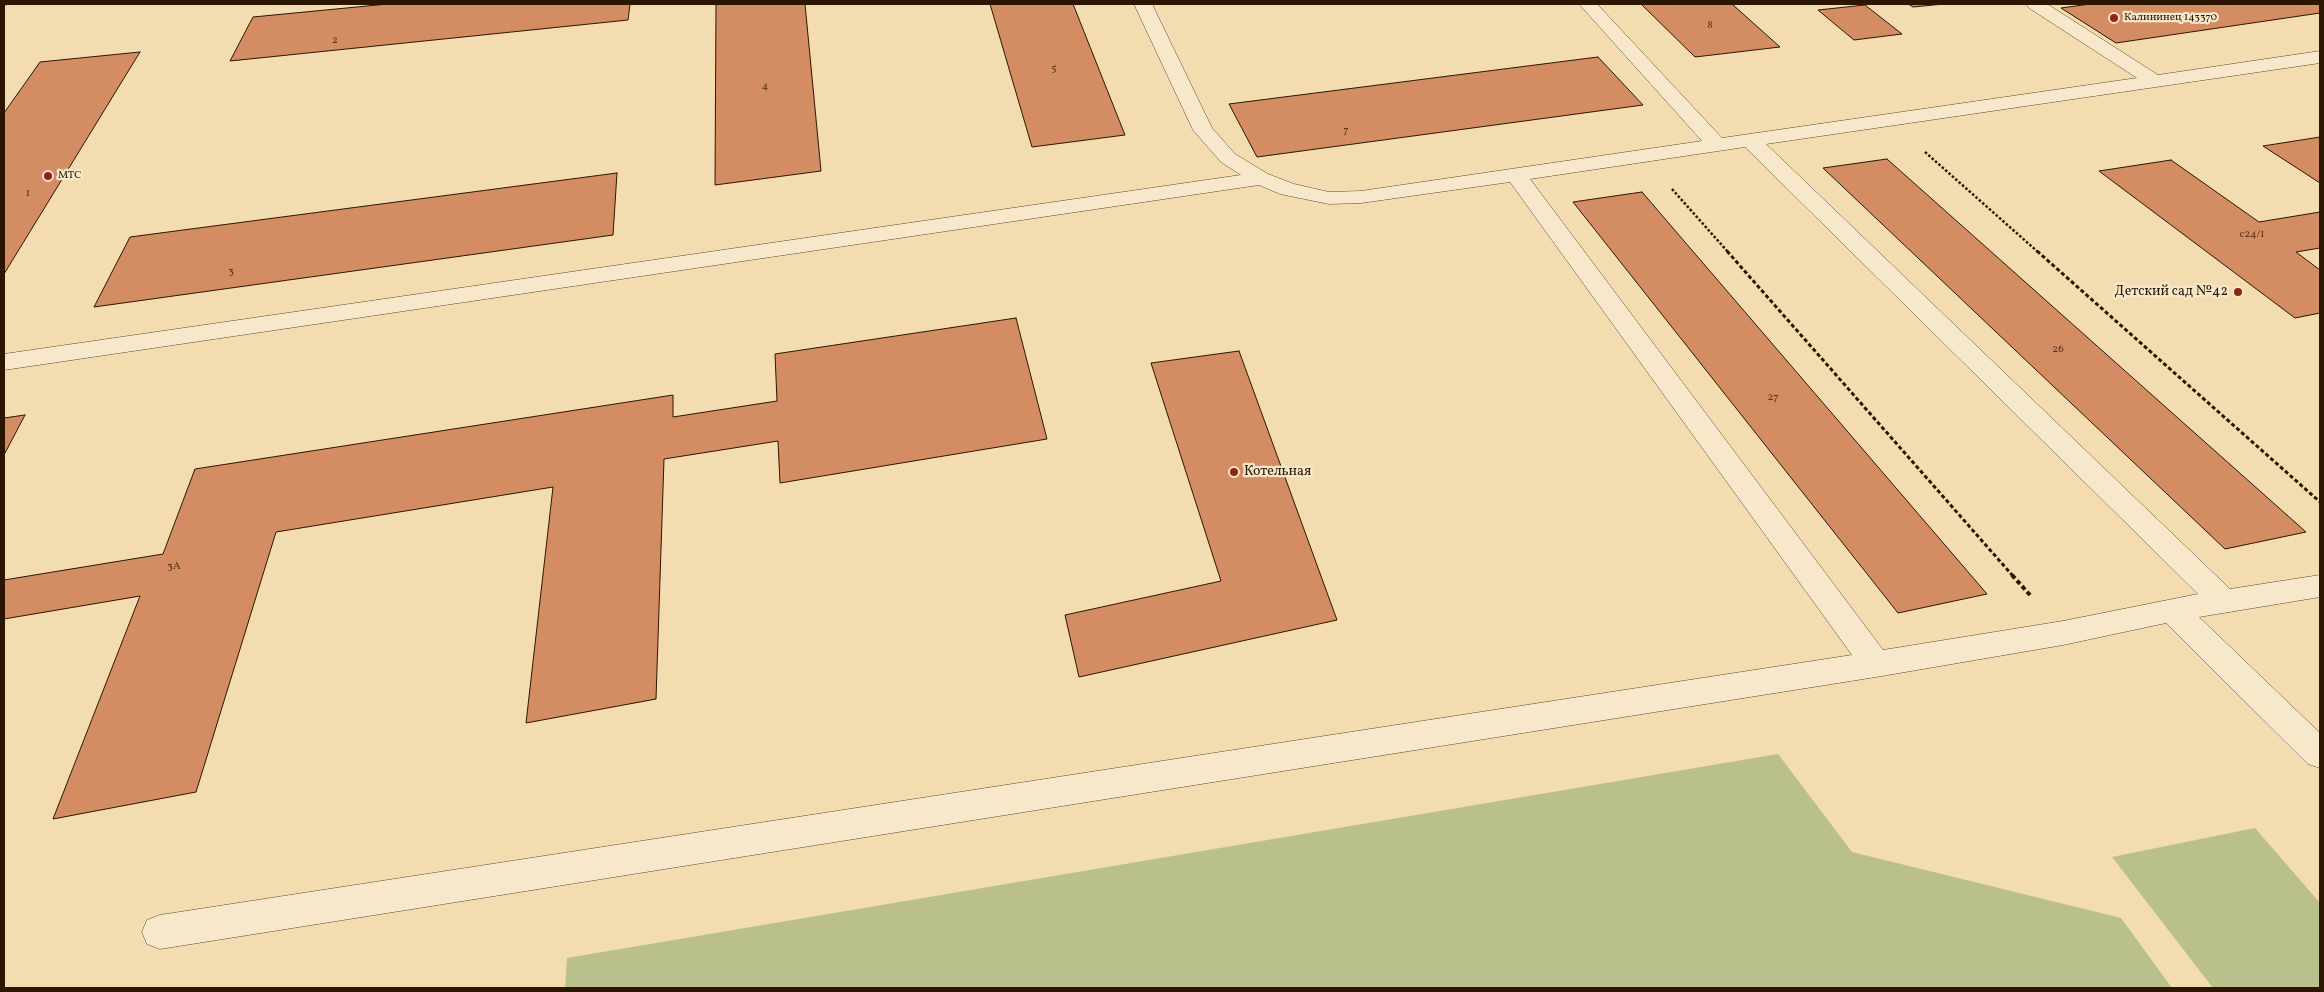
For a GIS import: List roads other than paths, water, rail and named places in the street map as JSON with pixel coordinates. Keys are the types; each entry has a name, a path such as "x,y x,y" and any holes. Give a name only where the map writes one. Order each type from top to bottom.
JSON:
{"street":[{"path":"1143,4 1202,130 1228,158 1261,178 1288,189 1329,198 1362,197 1516,176 2320,57"},
{"path":"1588,4 1718,146"},
{"path":"2035,4 2155,81"},
{"path":"1751,141 2225,602"},
{"path":"1516,176 1876,664"},
{"path":"4,362 1261,178"},
{"path":"160,932 1876,664 2063,632 2172,610 2320,586"},
{"path":"2172,610 2320,754"}],"place":[{"name":"Калининец 143370","path":"2114,18"},
{"name":"МТС","path":"48,176"},
{"name":"Детский сад №42","path":"2238,292"},
{"name":"Котельная","path":"1234,472"}]}
